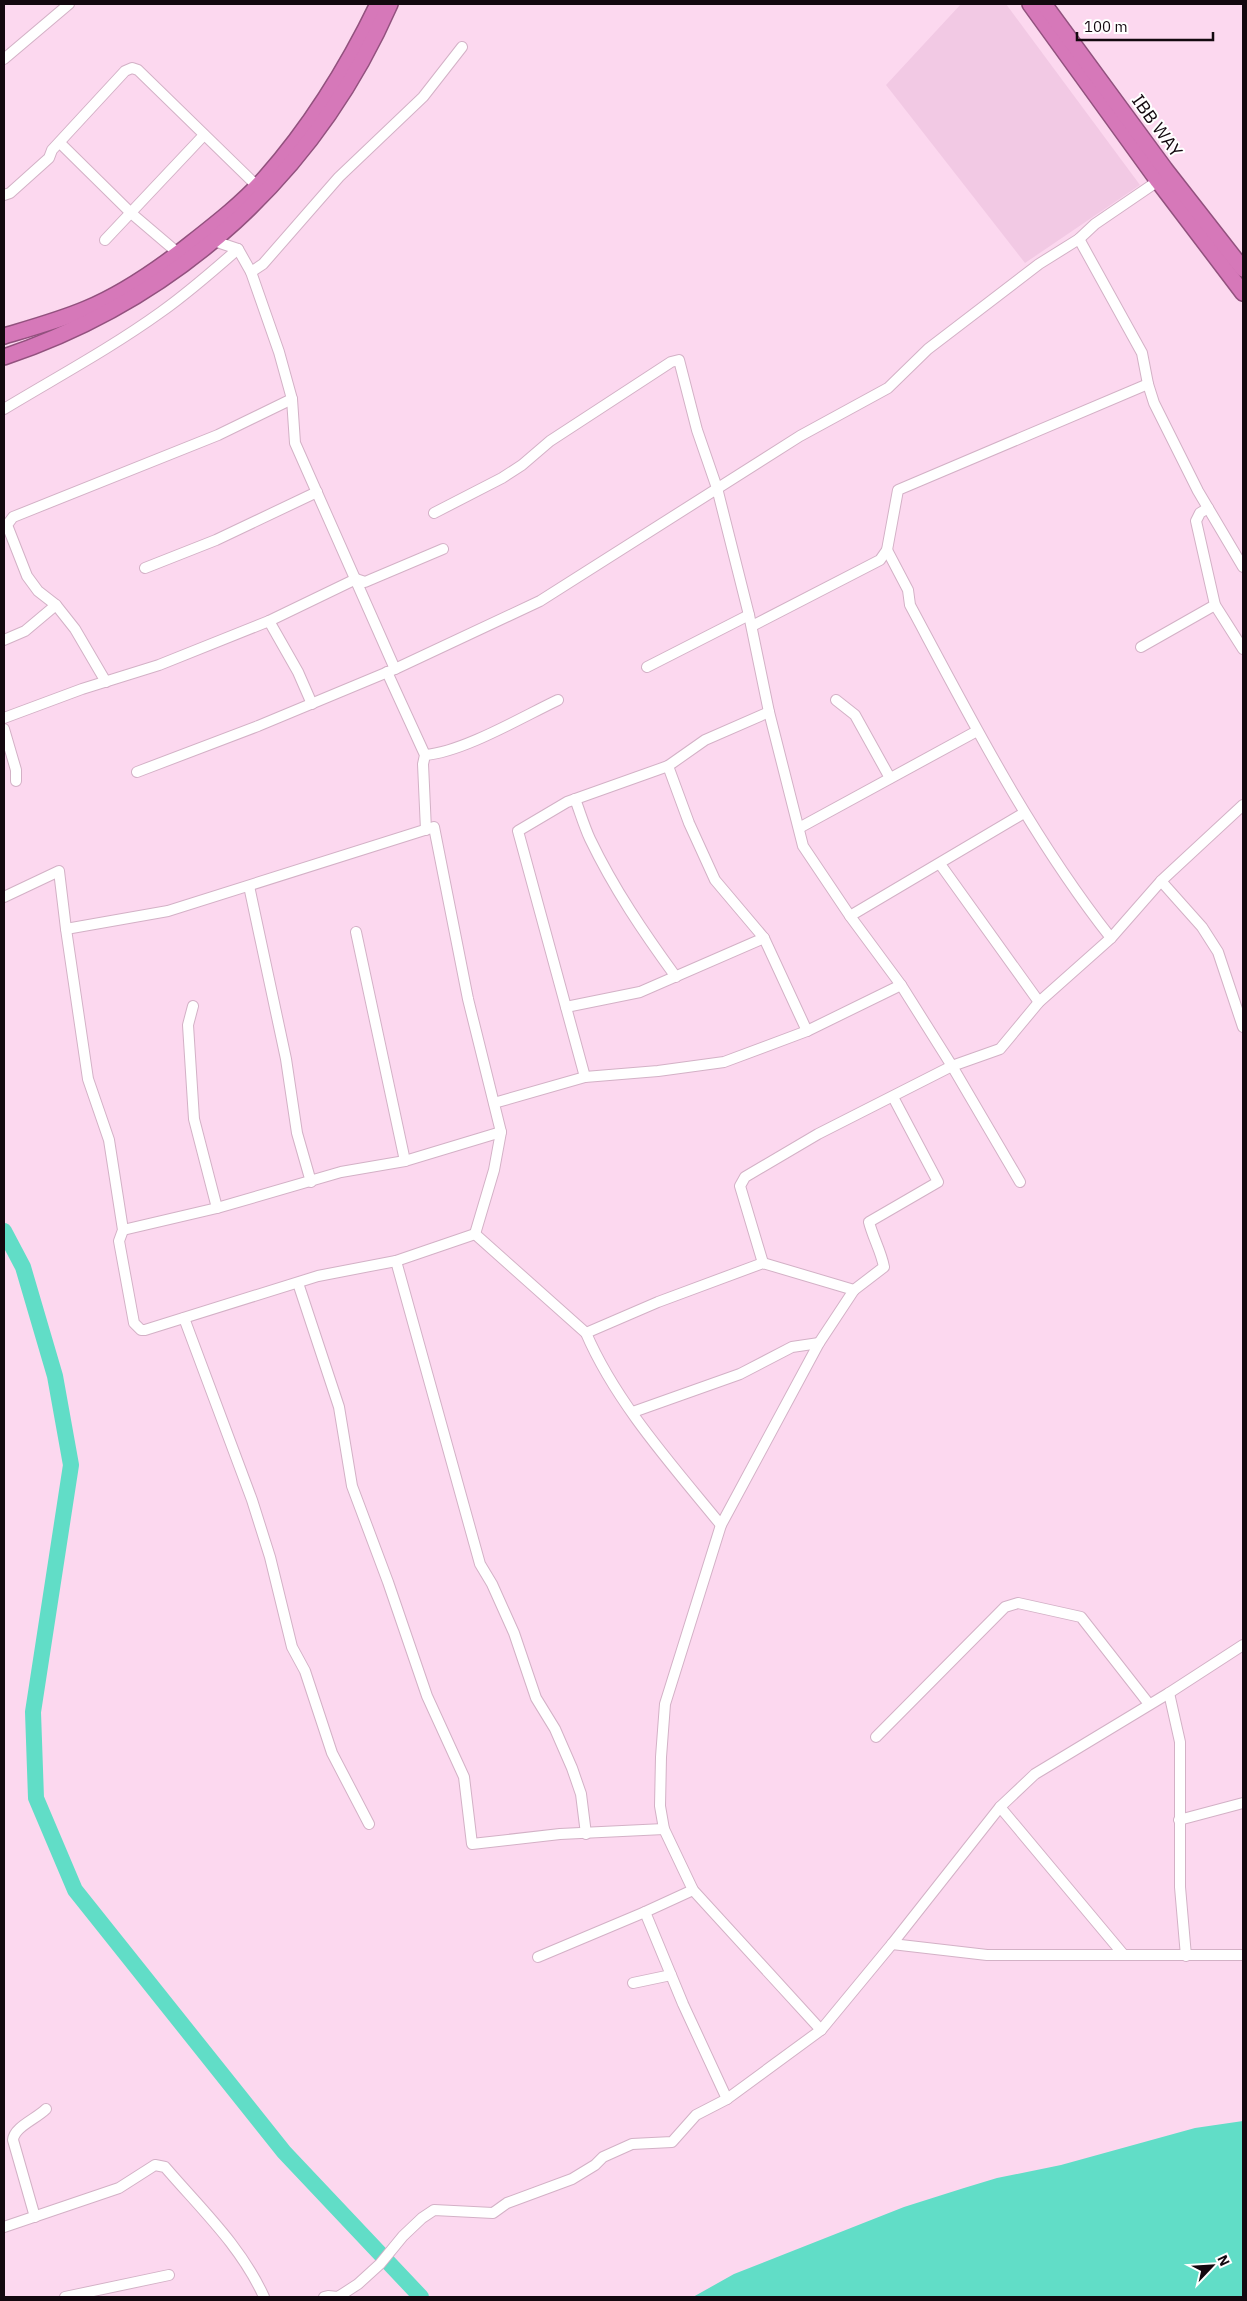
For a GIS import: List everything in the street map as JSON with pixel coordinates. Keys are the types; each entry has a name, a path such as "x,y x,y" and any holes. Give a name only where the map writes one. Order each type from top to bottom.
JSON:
{"highway":[{"path":"4,357 38,346 114,309 158,282 214,241 246,213 285,171 341,96 378,4"},
{"path":"4,336 87,309 154,271 240,203 257,186 305,128 358,56 390,4"},
{"path":"1030,4 1158,181 1243,293"},
{"name":"IBB WAY","path":"1044,4 1165,170 1243,268"}],"street":[{"path":"4,59 69,4"},
{"path":"251,272 263,264 339,177 423,97 462,47"},
{"path":"4,195 49,158 52,150 125,71 132,68 138,70 257,186"},
{"path":"105,240 204,135"},
{"path":"60,143 131,213 178,253"},
{"path":"138,772 391,671 540,601 800,436 888,388 928,349 1039,264 1079,239 1095,224 1158,181"},
{"path":"1079,239 1142,353 1154,403 1208,508 1243,567"},
{"path":"214,241 238,249 251,272 279,352 292,399 294,443 356,579 425,755 423,764 426,830"},
{"path":"4,409 80,365 160,313 197,285 238,249"},
{"path":"434,513 502,478 522,465 558,436 671,362 679,360 697,430 716,488 750,621 769,712 803,846 850,916 901,985 952,1066 1020,1182"},
{"path":"647,667 880,560 887,550 898,490 1148,384"},
{"path":"106,682 81,637 56,605 38,592 27,576 7,526 13,516 218,435 292,399"},
{"path":"144,568 216,540 317,492"},
{"path":"1208,508 1200,513 1196,521 1215,605 1243,649"},
{"path":"4,718 82,689 159,665 269,621 356,579 365,582 443,549"},
{"path":"887,550 908,590 910,605 977,731 1024,813 1081,899 1111,938"},
{"path":"4,640 25,631 56,605"},
{"path":"1141,647 1215,605"},
{"path":"269,621 298,672 312,704"},
{"path":"425,755 465,744 558,700"},
{"path":"836,700 854,715 890,778"},
{"path":"585,1077 545,937 534,886 518,831 575,799 668,766 705,740 769,712"},
{"path":"4,729 16,770 16,781"},
{"path":"799,828 977,731"},
{"path":"668,766 689,824 715,880 764,938 807,1031"},
{"path":"575,799 589,836 610,877 634,918 676,977"},
{"path":"764,1263 740,1186 745,1177 818,1134 952,1066 1000,1049 1039,1002 1111,938 1161,881 1243,805"},
{"path":"850,916 1024,813"},
{"path":"66,929 168,911 434,827 468,999 502,1132 494,1170 475,1234"},
{"path":"940,864 1039,1002"},
{"path":"4,897 59,871 88,1079 109,1140 123,1230 119,1241 134,1323 141,1330 318,1276 396,1261 475,1234"},
{"path":"1161,881 1202,928 1218,952 1243,1027"},
{"path":"249,886 286,1058 297,1133 311,1182"},
{"path":"356,932 404,1161"},
{"path":"566,1007 640,992 764,938"},
{"path":"494,1102 585,1077 724,1062 807,1031 901,985"},
{"path":"193,1006 188,1025 194,1119 217,1208"},
{"path":"821,2030 693,1890 664,1829 660,1806 665,1704 721,1525 819,1343 854,1290 884,1267 882,1255 873,1240 869,1222 938,1182 893,1097"},
{"path":"123,1230 217,1208 340,1172 404,1161 502,1132"},
{"path":"475,1234 586,1333 595,1355 649,1435 721,1525"},
{"path":"396,1261 480,1564 492,1584 514,1633 536,1698 555,1729 572,1768 582,1794 586,1834"},
{"path":"586,1333 658,1302 764,1263 854,1290"},
{"path":"298,1282 339,1406 352,1486 388,1582 427,1696 464,1777 472,1844 560,1834 664,1829"},
{"path":"184,1318 252,1500 272,1567 292,1647 305,1671 332,1754 369,1824"},
{"path":"633,1412 740,1374 792,1347 819,1343"},
{"path":"876,1737 1005,1607 1018,1603 1081,1618 1149,1704"},
{"path":"324,2297 338,2297 358,2284 380,2264 403,2236 422,2218 434,2210 492,2213 507,2203 572,2180 595,2165 603,2157 632,2144 672,2142 696,2115 727,2099 821,2030 892,1944 1000,1806 1035,1774 1169,1693 1243,1645"},
{"path":"1169,1693 1180,1742 1180,1887 1186,1956"},
{"path":"1180,1820 1243,1803"},
{"path":"1000,1806 1123,1954"},
{"path":"538,1957 693,1890"},
{"path":"645,1912 727,2099"},
{"path":"892,1944 987,1955 1243,1955"},
{"path":"633,1983 671,1974"},
{"path":"35,2217 13,2140 17,2129 37,2118 46,2109"},
{"path":"4,2226 119,2188 155,2165 165,2166 215,2221 237,2251 264,2297"},
{"path":"65,2297 169,2274"}],"shaded area":[{"path":"961,4 1006,4 1140,185 1025,263 886,85"},
{"path":"1243,2121 1243,2297 693,2297 734,2274 904,2207 997,2178 1061,2165 1195,2128"}],"waterway":[{"path":"4,1231 23,1267 55,1376 71,1465 33,1712 36,1798 75,1890 284,2152 421,2297"}]}
